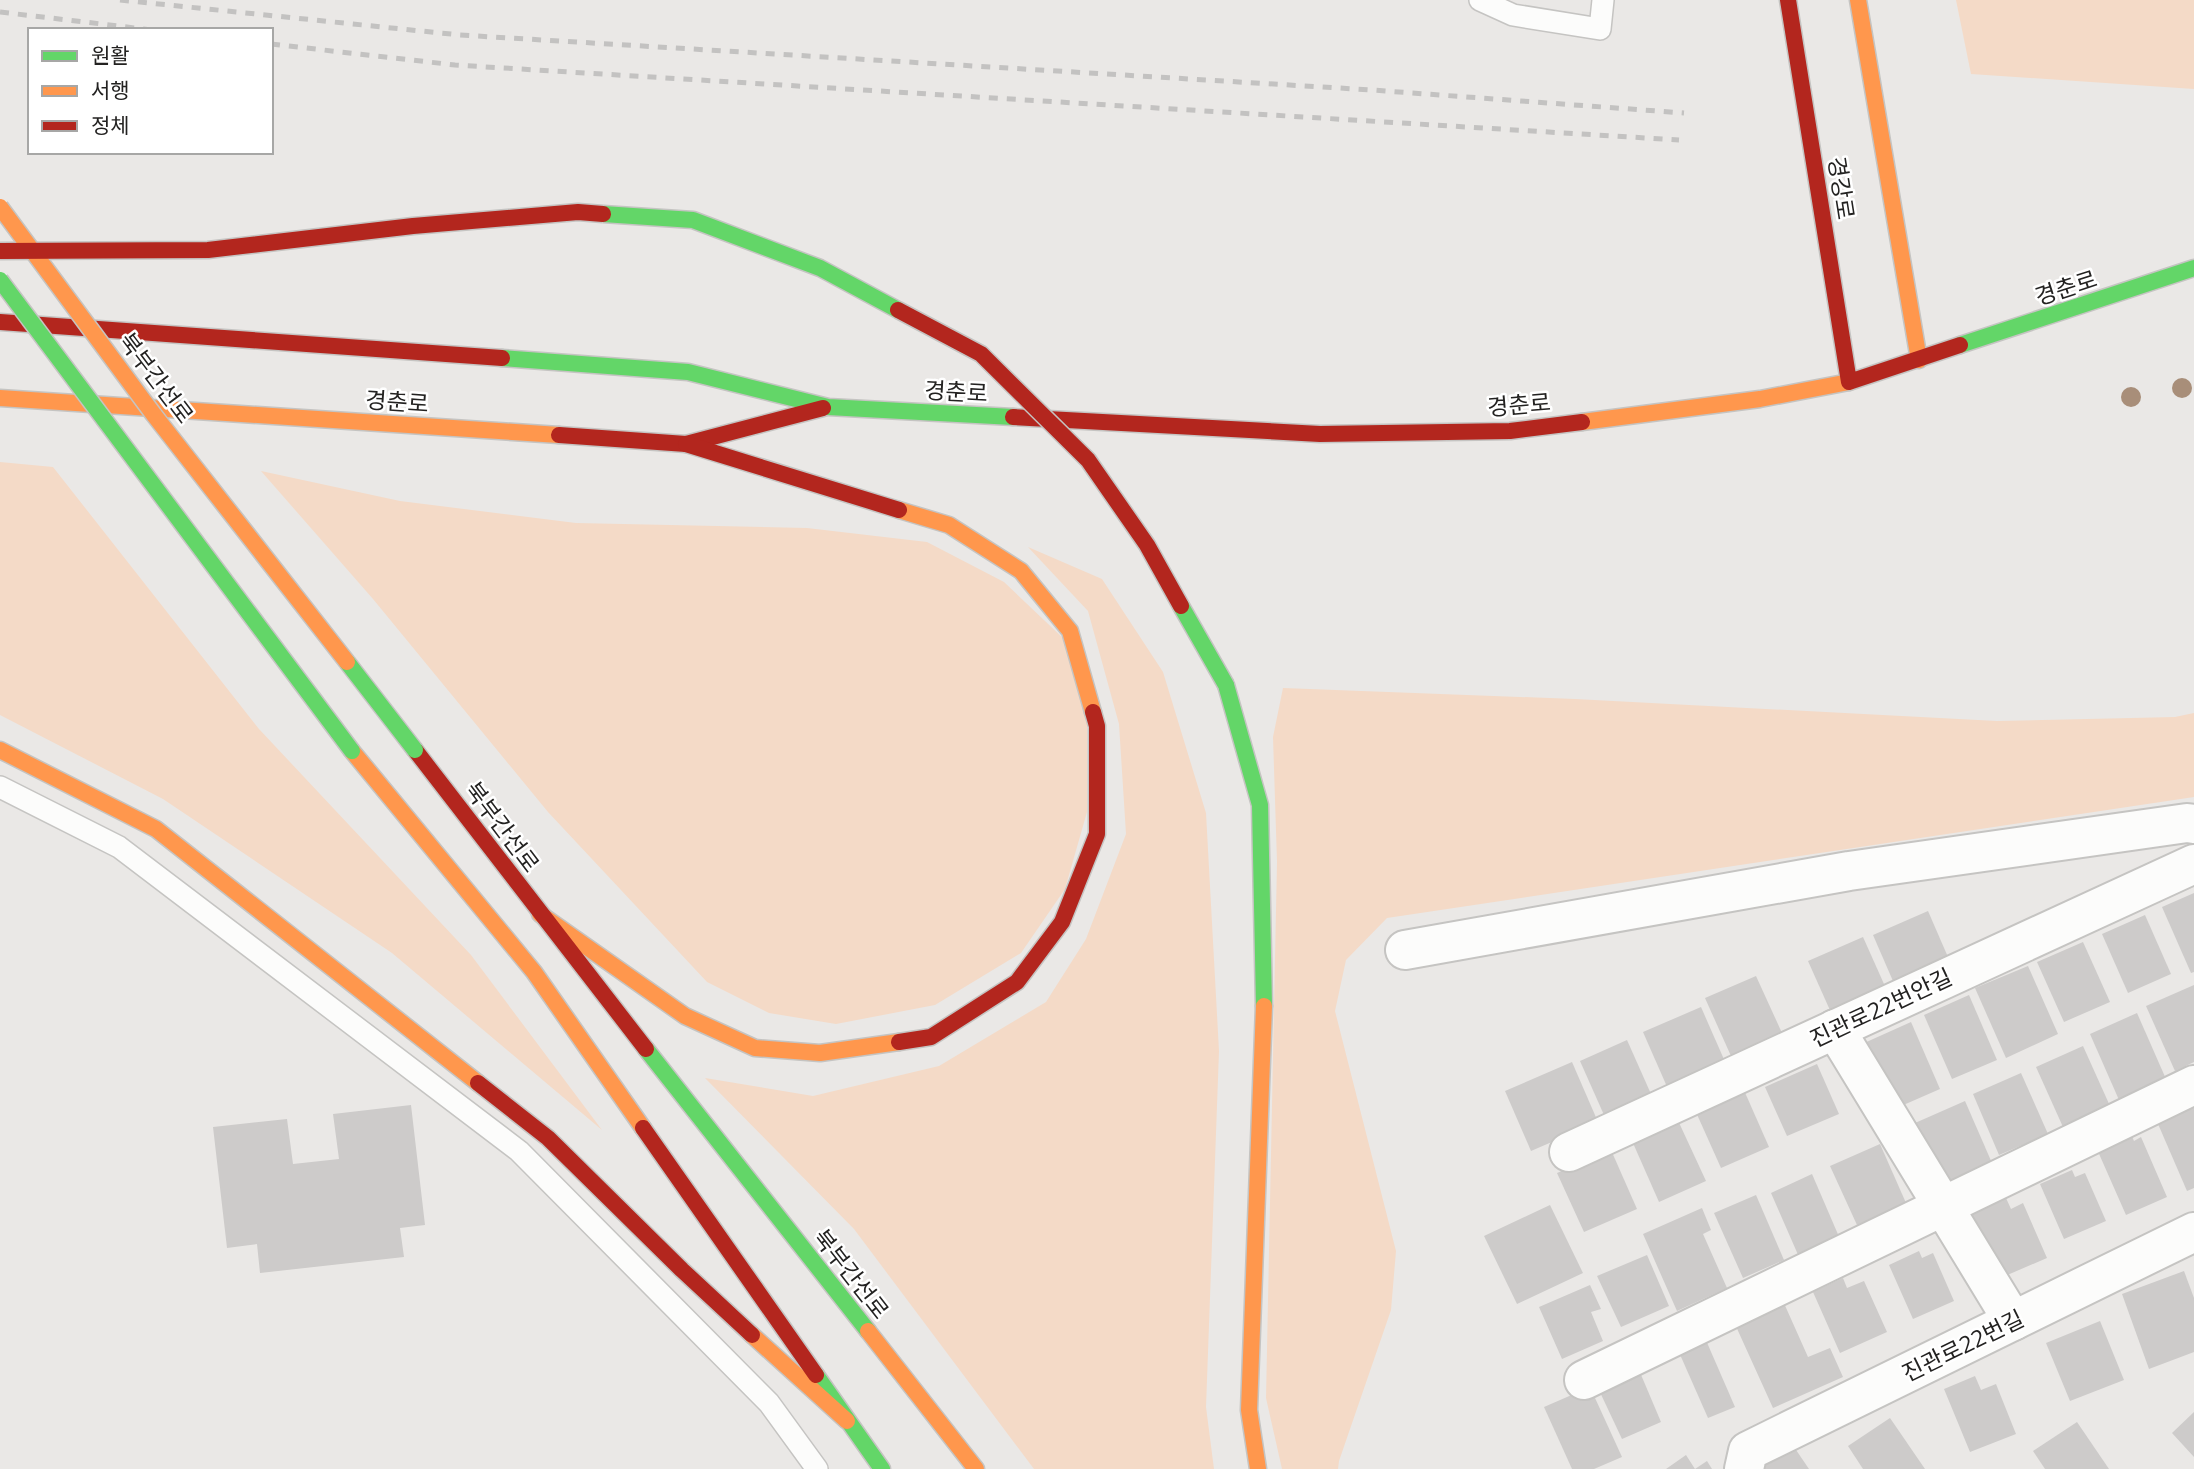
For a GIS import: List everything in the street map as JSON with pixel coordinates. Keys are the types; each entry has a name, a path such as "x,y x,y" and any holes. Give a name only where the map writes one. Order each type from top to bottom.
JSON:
{"main road":[{"name":"경강로","path":"1788,0 1849,382"},
{"name":"경강로","path":"1858,0 1919,360"},
{"name":"북부간선로","path":"0,207 154,415 540,915 976,1469"},
{"path":"0,251 208,250 414,226 578,212 693,220 820,268 981,354 1088,460 1147,545 1226,685 1260,806 1265,978 1249,1410 1258,1469"},
{"name":"경춘로","path":"0,322 688,372 828,407 1320,434 1497,432 1760,399 1849,382 2194,268"},
{"path":"0,280 352,751 534,972 882,1469"},
{"name":"경춘로","path":"0,398 685,444 828,407"},
{"path":"540,915 685,1016 755,1048 820,1053 932,1037 1017,982 1062,922 1097,834 1097,726 1070,631 1021,571 949,525 685,444"},
{"path":"0,750 156,829 548,1138 682,1270 847,1421"}],"street":[{"path":"1405,950 1849,871 2194,824"},
{"name":"진관로22번안길","path":"1569,1152 2194,864"},
{"path":"1835,1029 2013,1321"},
{"path":"1584,1380 2194,1085"},
{"name":"진관로22번길","path":"1744,1469 1748,1451 2194,1232"}],"lane":[{"path":"1480,0 1513,15 1600,30 1603,0"},
{"path":"0,787 119,847 519,1151 769,1403 817,1469"}],"shaded area":[{"path":"1956,0 2194,0 2194,89 1971,74"},
{"path":"0,462 53,467 259,729 471,955 602,1130 392,953 163,799 0,715"},
{"path":"261,471 400,501 576,523 807,528 927,542 1004,582 1064,639 1087,716 1087,812 1065,889 1021,953 935,1005 836,1024 769,1013 707,982 548,812 373,599"},
{"path":"1028,547 1102,579 1163,672 1206,813 1219,1051 1206,1407 1214,1469 1034,1469 854,1229 705,1078 813,1096 939,1066 1046,1002 1086,939 1126,834 1119,724 1088,611"},
{"path":"1283,688 1575,699 1997,721 2175,717 2194,713 2194,797 1387,918 1346,960 1335,1011 1396,1251 1391,1310 1338,1469 1282,1469 1266,1398 1277,862 1273,737"}],"building":[{"path":"2194,893 2194,972 2191,973 2162,907"},
{"path":"1928,911 1951,964 1896,988 1873,935"},
{"path":"2145,915 2171,974 2128,993 2102,934"},
{"path":"1863,937 1888,993 1833,1017 1808,961"},
{"path":"2083,942 2110,1002 2064,1022 2037,962"},
{"path":"2028,966 2058,1034 2006,1058 1975,988"},
{"path":"1756,976 1782,1033 1731,1056 1705,998"},
{"path":"2194,985 2194,1062 2175,1071 2146,1006"},
{"path":"1969,995 1997,1060 1952,1079 1924,1015"},
{"path":"1701,1007 1726,1064 1668,1089 1643,1032"},
{"path":"2137,1013 2166,1079 2119,1100 2090,1034"},
{"path":"1911,1022 1940,1089 1892,1110 1862,1044"},
{"path":"1627,1040 1651,1094 1604,1115 1580,1061"},
{"path":"2083,1046 2110,1106 2063,1127 2036,1067"},
{"path":"1572,1062 1598,1122 1531,1151 1505,1091"},
{"path":"1817,1064 1839,1114 1787,1136 1765,1087"},
{"path":"2021,1073 2048,1134 1999,1155 1973,1094"},
{"path":"1743,1088 1769,1147 1721,1168 1695,1110"},
{"path":"1965,1101 1992,1163 1943,1185 1915,1123"},
{"path":"2191,1101 2194,1109 2194,1188 2187,1191 2155,1117"},
{"path":"411,1105 425,1225 400,1228 404,1257 260,1273 257,1244 227,1248 213,1127 287,1119 293,1164 339,1159 333,1114"},
{"path":"1675,1114 1706,1181 1659,1202 1629,1134"},
{"path":"2130,1132 2134,1141 2141,1137 2167,1197 2126,1215 2096,1147"},
{"path":"1880,1144 1906,1203 1857,1225 1830,1166"},
{"path":"1611,1150 1637,1209 1584,1232 1557,1173"},
{"path":"2072,1170 2075,1177 2085,1173 2106,1221 2064,1239 2040,1184"},
{"path":"1812,1174 1840,1239 1799,1257 1771,1193"},
{"path":"1756,1195 1784,1260 1743,1278 1714,1213"},
{"path":"2006,1198 2011,1209 2023,1203 2047,1258 1998,1279 1969,1214"},
{"path":"1550,1205 1583,1273 1517,1304 1484,1236"},
{"path":"1702,1208 1711,1230 1703,1234 1727,1288 1677,1311 1643,1234"},
{"path":"1919,1251 1922,1258 1933,1253 1954,1301 1913,1319 1889,1265"},
{"path":"1647,1255 1669,1306 1621,1327 1597,1276"},
{"path":"2184,1271 2194,1298 2194,1352 2149,1369 2122,1294"},
{"path":"1843,1278 1847,1288 1864,1281 1887,1332 1840,1353 1813,1292"},
{"path":"1590,1285 1601,1309 1591,1312 1603,1341 1562,1359 1539,1307"},
{"path":"1783,1301 1808,1357 1830,1348 1843,1377 1773,1408 1734,1322"},
{"path":"2100,1321 2124,1380 2070,1401 2046,1343"},
{"path":"1705,1338 1735,1407 1708,1418 1678,1350"},
{"path":"1639,1370 1661,1422 1622,1439 1598,1388"},
{"path":"1975,1376 1981,1390 1996,1384 2016,1434 1970,1452 1944,1389"},
{"path":"1590,1387 1622,1457 1594,1469 1572,1469 1544,1407"},
{"path":"2194,1412 2194,1457 2172,1433"},
{"path":"1890,1418 1925,1469 1863,1469 1848,1446"},
{"path":"2077,1422 2109,1469 2045,1469 2033,1451"},
{"path":"1792,1444 1809,1469 1765,1469 1762,1464"},
{"path":"1686,1455 1695,1469 1666,1469"},
{"path":"1707,1461 1712,1469 1695,1469"}],"railway":[{"path":"120,0 460,35 1372,90 1684,113"},
{"path":"0,12 135,28"},
{"path":"273,44 455,65 1679,140"}],"traffic: fast":[{"path":"603,214 693,220 820,268 898,310"},
{"path":"1960,345 2194,268"},
{"path":"0,280 352,751"},
{"path":"502,358 688,372 828,407 1013,417"},
{"path":"1181,606 1226,685"},
{"path":"347,662 415,750"},
{"path":"1226,685 1260,805 1264,1006"},
{"path":"646,1049 868,1331"},
{"path":"816,1375 882,1469"}],"traffic: slow":[{"path":"1858,0 1919,360"},
{"path":"0,207 154,415 347,662"},
{"path":"1582,422 1760,399 1849,382"},
{"path":"0,398 559,435"},
{"path":"899,510 949,525 1021,571 1070,631 1093,712"},
{"path":"0,750 156,829 478,1083"},
{"path":"352,751 534,972 643,1128"},
{"path":"540,914 685,1016 755,1048 820,1053 899,1042"},
{"path":"1258,1469 1249,1410 1264,1006"},
{"path":"868,1331 976,1469"},
{"path":"752,1335 847,1421"}],"traffic: jam":[{"path":"1788,0 1849,382 1960,345"},
{"path":"0,251 208,250 413,226 578,212 603,214"},
{"path":"898,310 981,354 1088,460 1147,545 1181,606"},
{"path":"0,322 502,358"},
{"path":"559,435 686,444 823,408"},
{"path":"1013,417 1320,434 1510,431 1582,422"},
{"path":"686,444 899,510"},
{"path":"899,1042 931,1037 1017,982 1062,922 1097,834 1097,726 1093,712"},
{"path":"415,750 646,1049"},
{"path":"478,1083 548,1138 752,1335"},
{"path":"643,1128 816,1375"}]}
